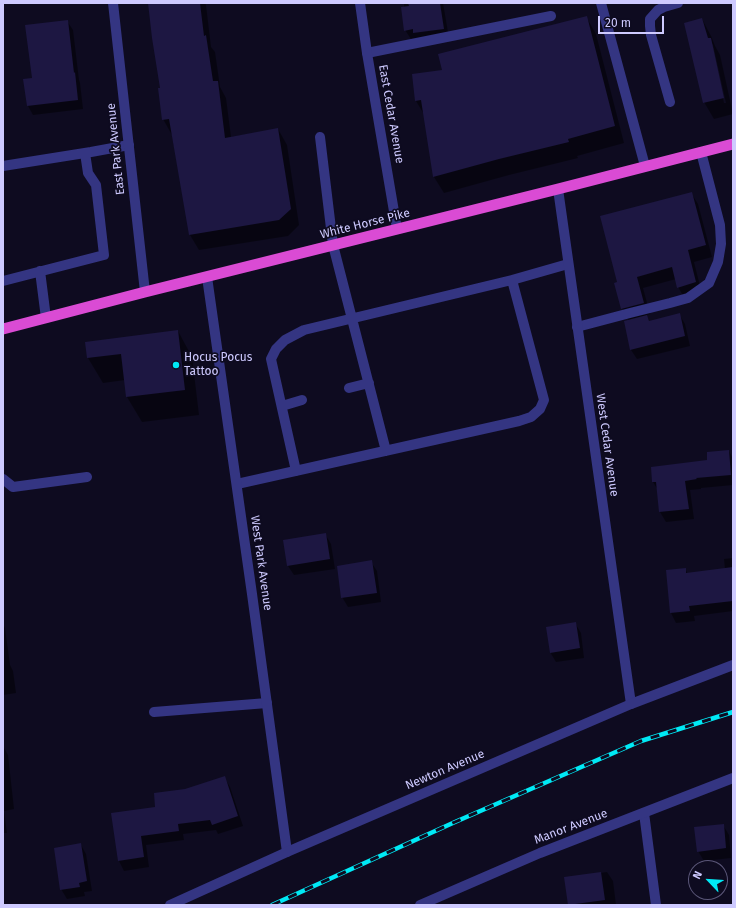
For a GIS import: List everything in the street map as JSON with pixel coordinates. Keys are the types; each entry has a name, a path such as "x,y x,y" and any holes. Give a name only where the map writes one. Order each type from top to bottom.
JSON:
{"highway":[{"name":"White Horse Pike","path":"3,329 733,144"}],"street":[{"name":"East Park Avenue","path":"113,3 145,292"},
{"name":"East Cedar Avenue","path":"360,3 397,229"},
{"path":"601,3 645,166"},
{"path":"670,102 651,35 650,19 658,10 678,3"},
{"path":"367,53 551,16"},
{"path":"320,137 333,245 386,451"},
{"path":"3,166 128,145"},
{"path":"578,327 688,298 709,283 718,262 721,244 720,224 701,152"},
{"path":"3,281 104,255 96,185 88,173 85,153"},
{"name":"West Cedar Avenue","path":"558,189 631,704"},
{"path":"296,471 271,359 276,349 285,340 304,330 512,280 568,264"},
{"path":"40,271 46,318"},
{"name":"West Park Avenue","path":"207,277 287,852"},
{"path":"237,484 520,421 531,417 540,410 544,400 512,280"},
{"path":"349,388 369,383"},
{"path":"282,406 302,400"},
{"path":"3,479 12,488 87,477"},
{"name":"Newton Avenue","path":"170,905 287,852 631,704 733,665"},
{"path":"154,712 267,703"},
{"name":"Manor Avenue","path":"420,905 540,853 733,778"},
{"path":"644,813 656,905"}],"building":[{"path":"148,3 200,3 204,36 206,35 213,81 218,81 225,138 278,128 291,209 279,220 189,235 169,119 162,120 158,88 160,88"},
{"path":"408,3 440,3 444,29 413,33 413,29 404,31 401,7 409,6"},
{"path":"587,16 615,126 568,139 569,142 433,177 421,100 415,101 412,74 442,70 438,54"},
{"path":"702,18 708,38 711,38 724,98 703,103 684,23"},
{"path":"68,20 78,100 27,106 23,79 32,78 25,25"},
{"path":"692,192 706,245 688,250 696,282 677,288 672,267 637,277 644,303 621,309 614,283 617,282 600,216"},
{"path":"680,313 685,336 630,350 624,321 647,315 649,321"},
{"path":"178,330 185,390 126,397 121,354 87,358 85,342"},
{"path":"729,450 731,475 696,478 697,479 685,481 689,509 659,512 656,482 652,482 651,467 707,460 707,452"},
{"path":"326,533 330,559 287,566 283,540"},
{"path":"372,560 377,593 341,598 337,566"},
{"path":"733,567 733,601 689,606 690,611 670,613 666,570 686,568 686,573"},
{"path":"576,622 580,648 550,653 546,627"},
{"path":"225,776 238,816 212,825 210,820 178,824 179,831 141,836 144,857 118,861 111,813 155,807 154,793 185,789"},
{"path":"724,824 726,848 697,852 694,827"},
{"path":"81,843 87,881 79,883 80,887 60,890 54,848"},
{"path":"601,872 605,900 568,905 564,877"}],"railway":[{"path":"272,905 455,822 641,741 733,712"}],"place":[{"name":"Hocus Pocus Tattoo","path":"176,365"}]}
